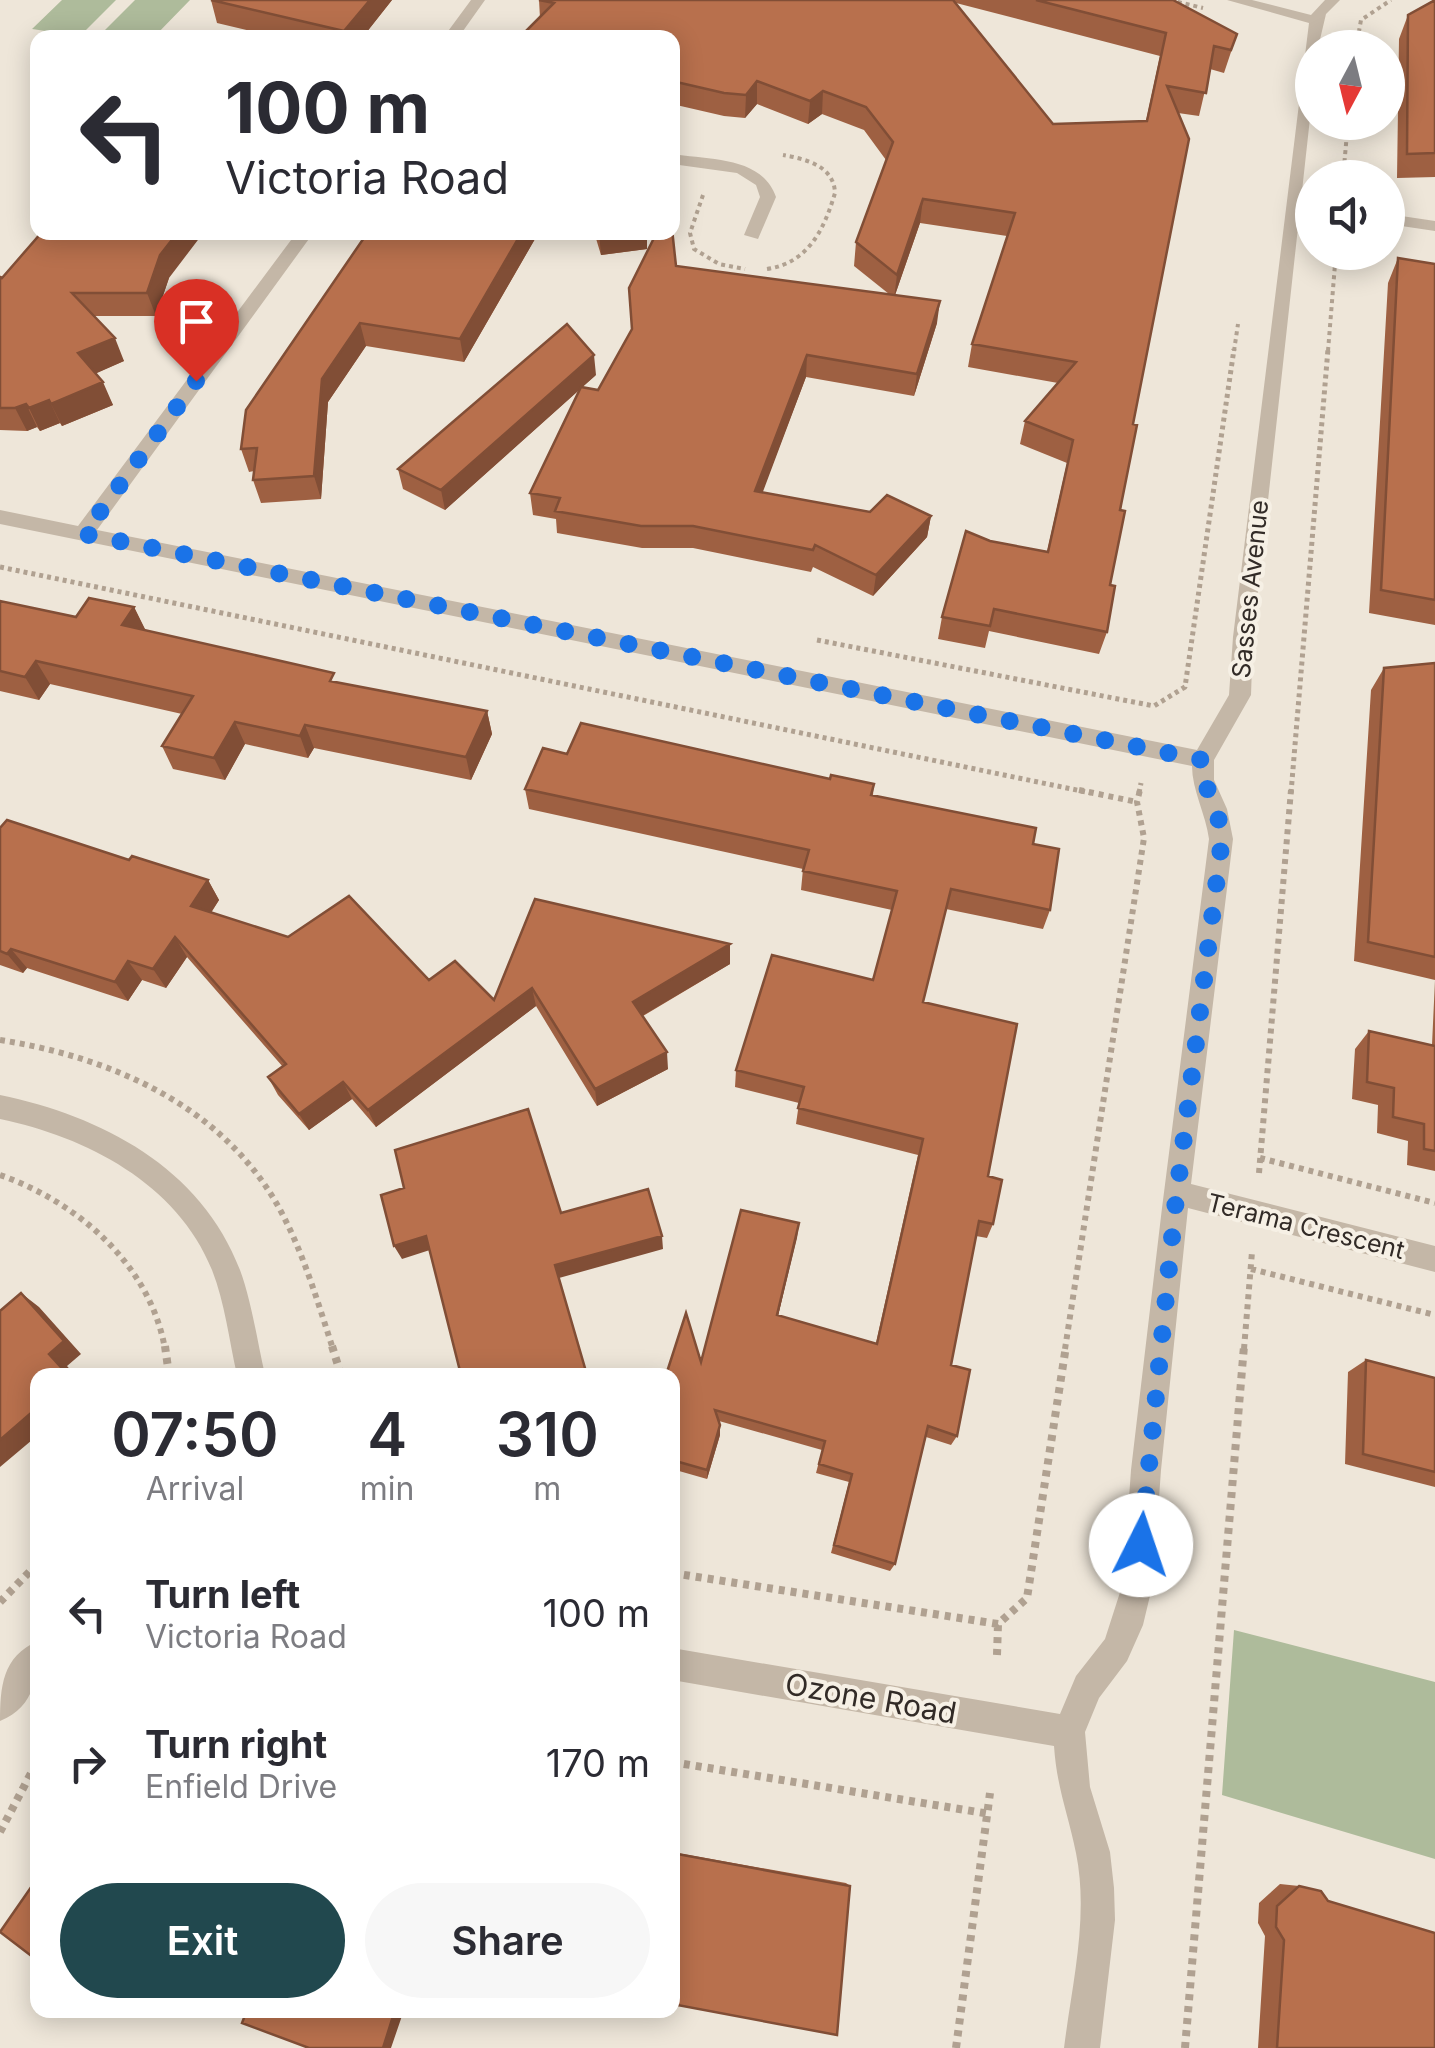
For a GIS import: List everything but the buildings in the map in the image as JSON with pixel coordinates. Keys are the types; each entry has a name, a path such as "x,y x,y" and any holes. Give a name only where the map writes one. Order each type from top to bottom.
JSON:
{"street":[{"path":"456,30 478,0"},
{"path":"1234,0 1316,20 1333,0"},
{"name":"Sasses Avenue","path":"1306,160 1316,20"},
{"path":"680,160 741,170 763,182 768,197 752,235"},
{"path":"1405,221 1435,226"},
{"path":"84,534 300,240"},
{"name":"Sasses Avenue","path":"1203,760 1240,695 1243,637 1295,263"},
{"path":"0,517 1203,760 1203,780 1216,809 1222,839 1177,1193 1146,1470 1138,1583 1128,1624 1105,1668 1087,1688 1069,1732 1073,1788 1093,1852 1097,1888 1098,1920 1082,2048"},
{"path":"0,1106 34,1112 103,1140 166,1184 201,1224 226,1268 249,1368"},
{"name":"Terama Crescent","path":"1177,1193 1435,1258"},
{"name":"Ozone Road","path":"680,1665 1069,1732"},
{"path":"0,1704 30,1667"}],"path":[{"path":"1170,0 1207,9"},
{"path":"1359,30 1361,20 1391,0"},
{"path":"1259,1174 1334,270"},
{"path":"1154,706 1188,682 1240,311"},
{"path":"0,567 1137,802"},
{"path":"680,1575 998,1624 1023,1605 1031,1588 1144,838 1137,802 1141,781"},
{"path":"1260,1158 1435,1203"},
{"path":"0,1175 60,1198 108,1240 152,1311 164,1339 168,1368"},
{"path":"1185,2048 1252,1252"},
{"path":"1251,1269 1435,1315"},
{"path":"0,1602 30,1571"},
{"path":"997,1654 998,1624"},
{"path":"680,1763 990,1814"},
{"path":"0,1832 30,1775"},
{"path":"956,2048 990,1793"}],"green space":[{"path":"62,0 116,0 86,30 32,29"},
{"path":"135,0 190,0 161,30 105,30"},
{"path":"1234,1630 1435,1682 1435,1859 1222,1795"}],"route":[{"path":"196,381 84,534 1203,760 1203,780 1221,824 1222,839 1175,1208 1141,1545"}]}
